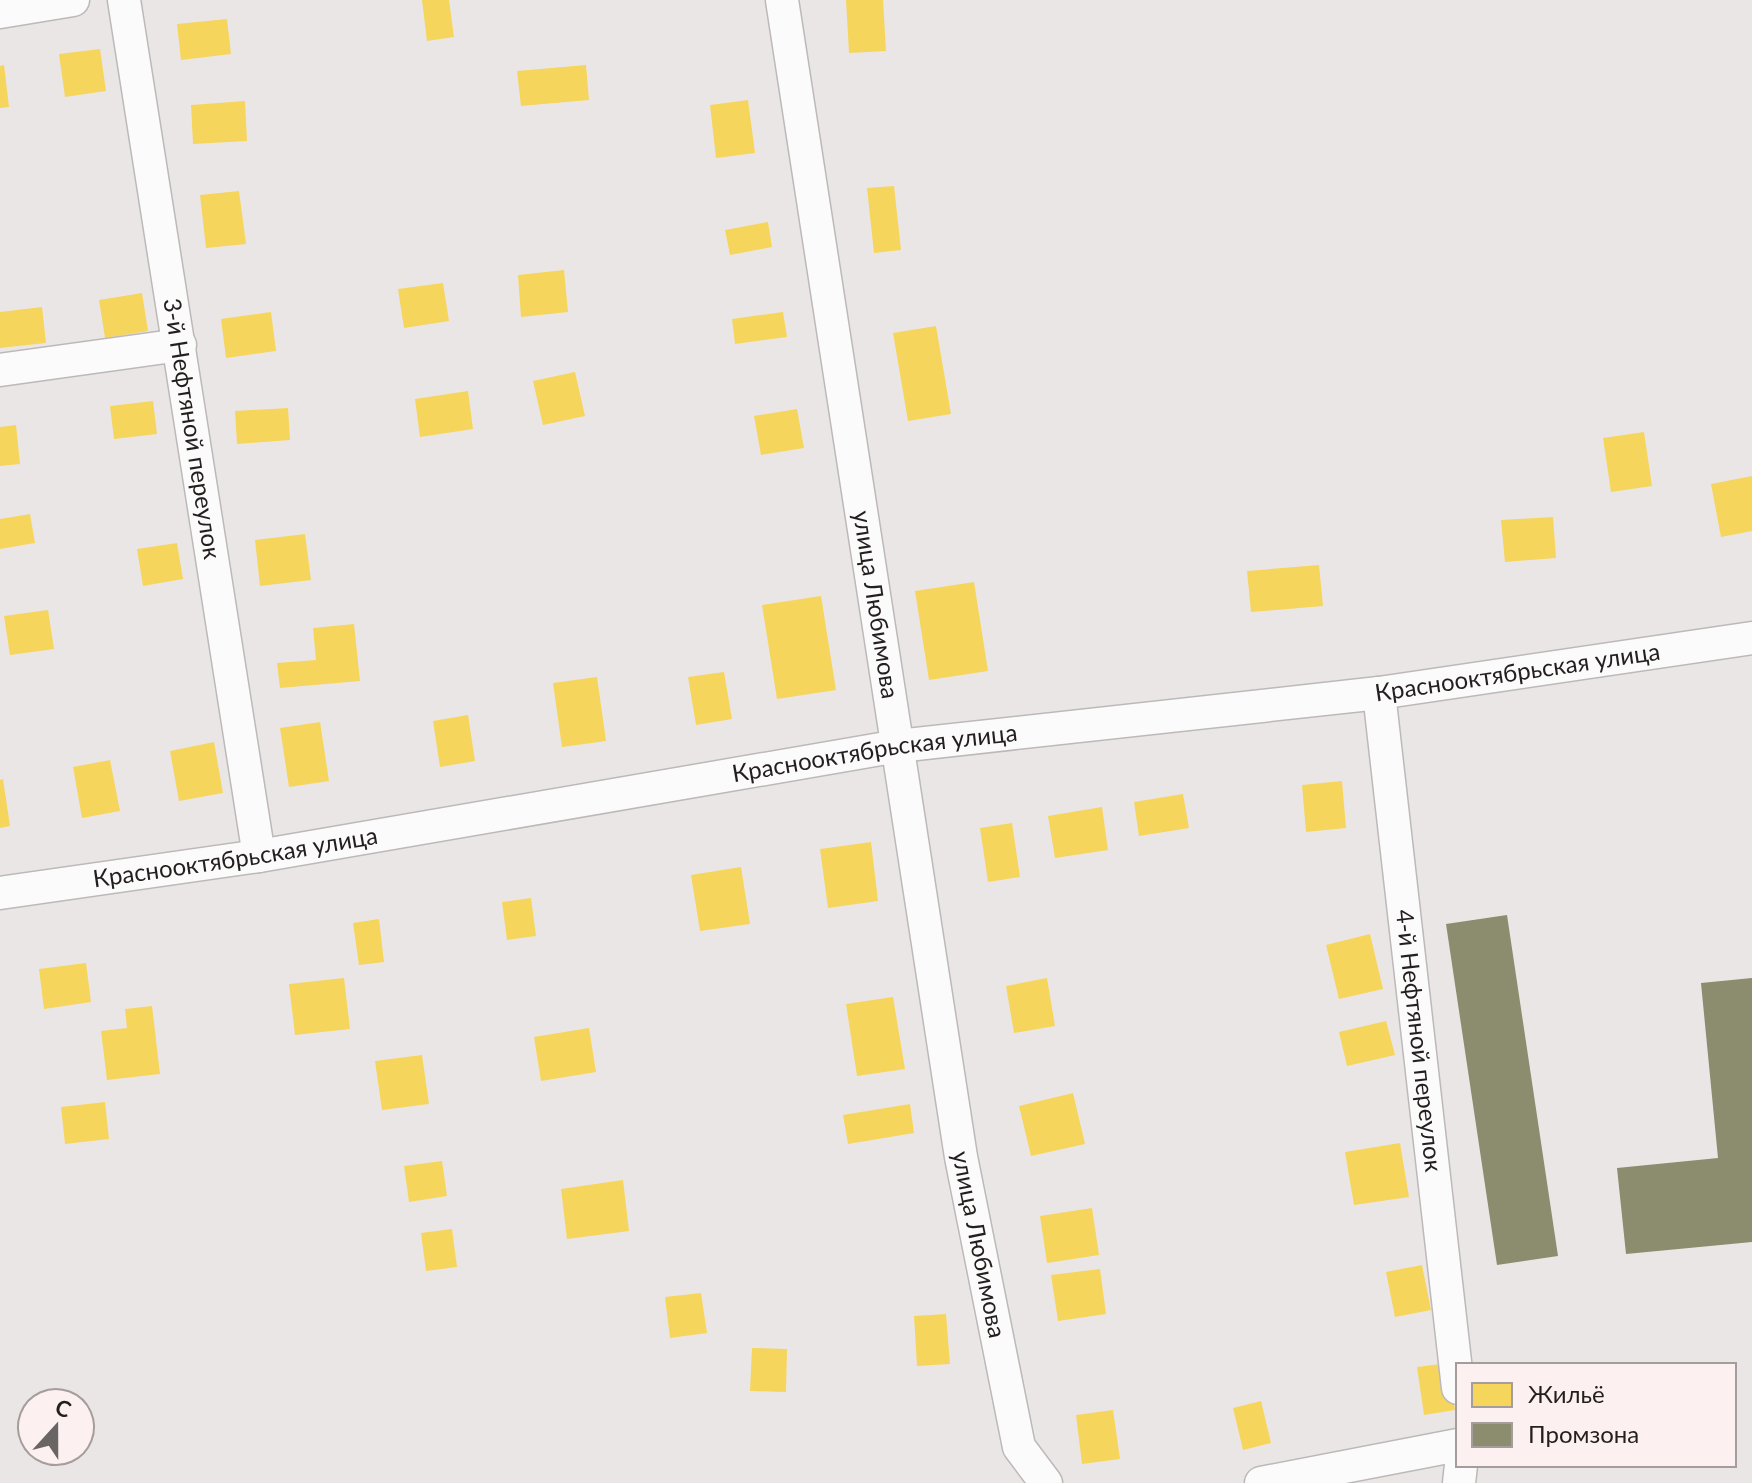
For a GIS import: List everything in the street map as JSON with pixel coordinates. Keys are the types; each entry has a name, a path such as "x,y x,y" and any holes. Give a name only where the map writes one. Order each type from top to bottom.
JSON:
{"street":[{"path":"0,12 73,0"},
{"name":"3-й Нефтяной переулок","path":"124,0 259,856"},
{"name":"улица Любимова","path":"782,0 961,1157 1019,1447 1046,1483"},
{"path":"0,370 180,345"},
{"name":"Краснооктябрьская улица","path":"0,893 259,856 898,746 1379,693 1752,638"},
{"name":"4-й Нефтяной переулок","path":"1379,693 1456,1370"},
{"path":"1261,1483 1456,1445"}],"building: Жильё":[{"path":"422,0 449,0 454,37 427,41"},
{"path":"846,0 883,0 886,51 849,53"},
{"path":"227,19 231,54 181,60 177,24"},
{"path":"100,49 106,91 65,97 59,54"},
{"path":"4,65 9,107 0,108 0,66"},
{"path":"586,65 589,100 521,106 517,71"},
{"path":"748,100 755,153 716,158 710,105"},
{"path":"245,101 247,141 193,144 191,105"},
{"path":"894,186 901,250 874,253 867,188"},
{"path":"239,191 246,244 206,248 200,195"},
{"path":"768,222 772,247 730,255 725,230"},
{"path":"564,270 568,312 521,317 518,275"},
{"path":"443,283 449,321 404,328 398,289"},
{"path":"142,293 148,331 105,338 99,300"},
{"path":"42,307 46,343 0,348 0,312"},
{"path":"271,312 276,351 226,358 221,319"},
{"path":"783,312 787,337 735,344 732,319"},
{"path":"936,326 951,414 908,421 893,333"},
{"path":"575,372 585,416 543,425 533,381"},
{"path":"468,391 473,429 420,437 415,399"},
{"path":"153,401 157,434 114,439 110,406"},
{"path":"288,408 290,440 237,444 235,411"},
{"path":"797,409 804,448 761,455 754,416"},
{"path":"16,425 20,464 0,466 0,427"},
{"path":"1644,432 1652,486 1611,492 1603,438"},
{"path":"1752,476 1752,531 1721,537 1711,484"},
{"path":"30,514 35,543 0,549 0,519"},
{"path":"1553,517 1556,558 1505,562 1501,520"},
{"path":"305,534 311,580 260,586 255,540"},
{"path":"177,543 183,579 143,586 137,549"},
{"path":"1319,565 1323,606 1251,612 1247,571"},
{"path":"974,582 988,671 929,680 915,591"},
{"path":"821,596 836,690 777,699 762,605"},
{"path":"48,610 54,649 10,655 4,616"},
{"path":"354,624 360,681 280,688 277,663 316,660 313,628"},
{"path":"724,672 732,719 696,725 688,677"},
{"path":"597,677 606,741 562,747 553,683"},
{"path":"468,715 475,761 440,767 433,721"},
{"path":"320,722 329,781 289,787 280,728"},
{"path":"214,742 223,793 179,801 170,751"},
{"path":"110,760 120,811 82,818 73,767"},
{"path":"3,779 10,826 0,828 0,780"},
{"path":"1342,781 1346,828 1306,832 1302,785"},
{"path":"1183,794 1189,828 1139,836 1134,802"},
{"path":"1102,807 1108,850 1055,858 1048,816"},
{"path":"1012,823 1020,877 988,882 980,828"},
{"path":"871,842 878,901 828,908 820,849"},
{"path":"741,867 750,924 700,931 691,875"},
{"path":"531,898 536,936 507,940 502,902"},
{"path":"379,919 384,962 359,965 353,923"},
{"path":"1370,934 1383,989 1339,999 1326,945"},
{"path":"86,963 91,1002 44,1009 39,969"},
{"path":"344,978 350,1029 295,1035 289,984"},
{"path":"1047,978 1055,1026 1014,1033 1006,986"},
{"path":"893,997 905,1069 857,1076 846,1004"},
{"path":"152,1006 160,1074 107,1080 101,1031 127,1028 125,1009"},
{"path":"1386,1021 1395,1055 1347,1066 1339,1032"},
{"path":"589,1028 596,1072 541,1081 534,1037"},
{"path":"422,1055 429,1104 382,1110 375,1061"},
{"path":"1073,1093 1085,1144 1031,1156 1019,1106"},
{"path":"105,1102 109,1139 65,1144 61,1107"},
{"path":"910,1104 914,1133 848,1144 843,1115"},
{"path":"1400,1143 1409,1197 1354,1205 1345,1152"},
{"path":"442,1161 447,1196 409,1202 404,1166"},
{"path":"623,1180 629,1231 567,1239 561,1189"},
{"path":"1092,1208 1099,1255 1047,1263 1040,1216"},
{"path":"452,1229 457,1267 426,1271 421,1233"},
{"path":"1422,1265 1431,1310 1395,1317 1386,1272"},
{"path":"1100,1269 1106,1314 1058,1321 1051,1275"},
{"path":"701,1293 707,1333 670,1338 665,1297"},
{"path":"946,1314 950,1364 917,1366 914,1316"},
{"path":"752,1348 787,1349 786,1392 750,1391"},
{"path":"1449,1363 1455,1410 1424,1415 1417,1367"},
{"path":"1261,1401 1271,1443 1243,1450 1233,1408"},
{"path":"1113,1410 1120,1459 1082,1464 1076,1415"}],"building: Промзона":[{"path":"1507,915 1558,1256 1497,1265 1446,924"},
{"path":"1752,978 1752,1242 1626,1254 1617,1168 1718,1158 1701,983"}]}
